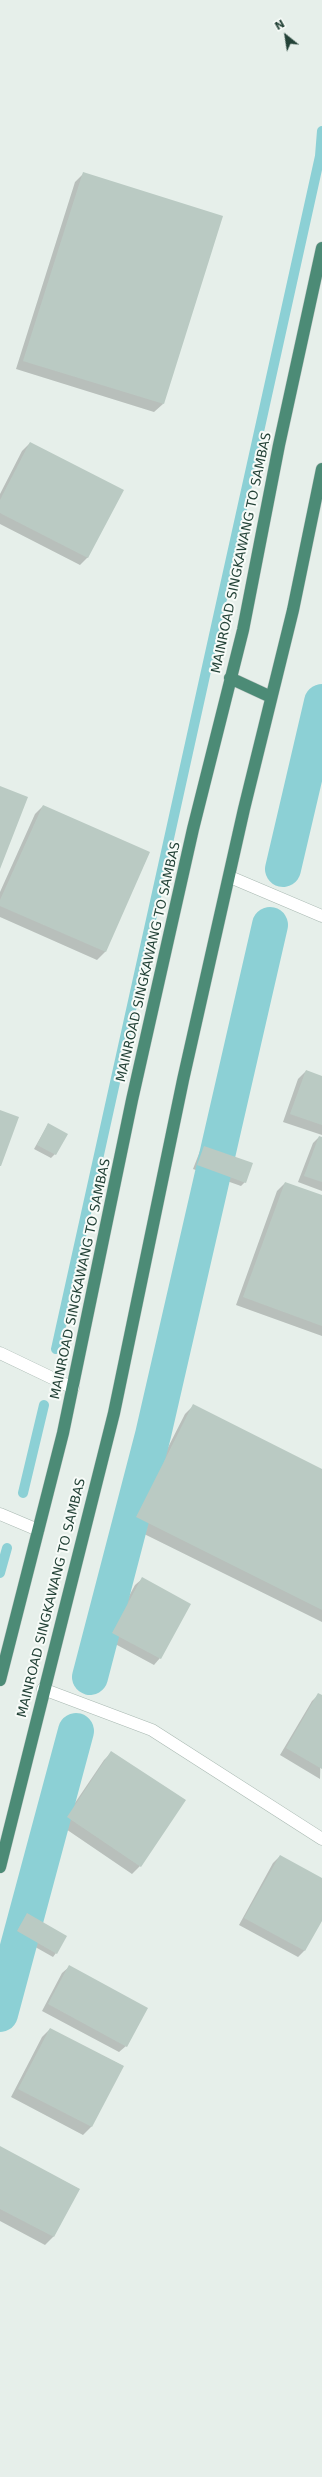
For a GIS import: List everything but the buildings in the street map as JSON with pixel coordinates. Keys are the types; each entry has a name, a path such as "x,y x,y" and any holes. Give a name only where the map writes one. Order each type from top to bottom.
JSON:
{"highway":[{"name":"MAINROAD SINGKAWANG TO SAMBAS","path":"0,1680 73,1388 132,1100 180,897 193,829 243,630 279,446 322,248"},
{"name":"MAINROAD SINGKAWANG TO SAMBAS","path":"0,1867 43,1689 114,1413 183,1080 270,697 293,610 322,469"},
{"path":"230,678 270,697"}],"street":[{"path":"230,877 322,916"},
{"path":"0,1353 73,1388"},
{"path":"0,1514 38,1530"},
{"path":"43,1689 152,1730 322,1839"}],"waterway":[{"path":"56,1349 320,156 322,131"},
{"path":"283,869 322,702"},
{"path":"90,1677 153,1435 270,925"},
{"path":"23,1493 44,1405"},
{"path":"0,1573 7,1548"},
{"path":"0,2014 76,1731"}]}
